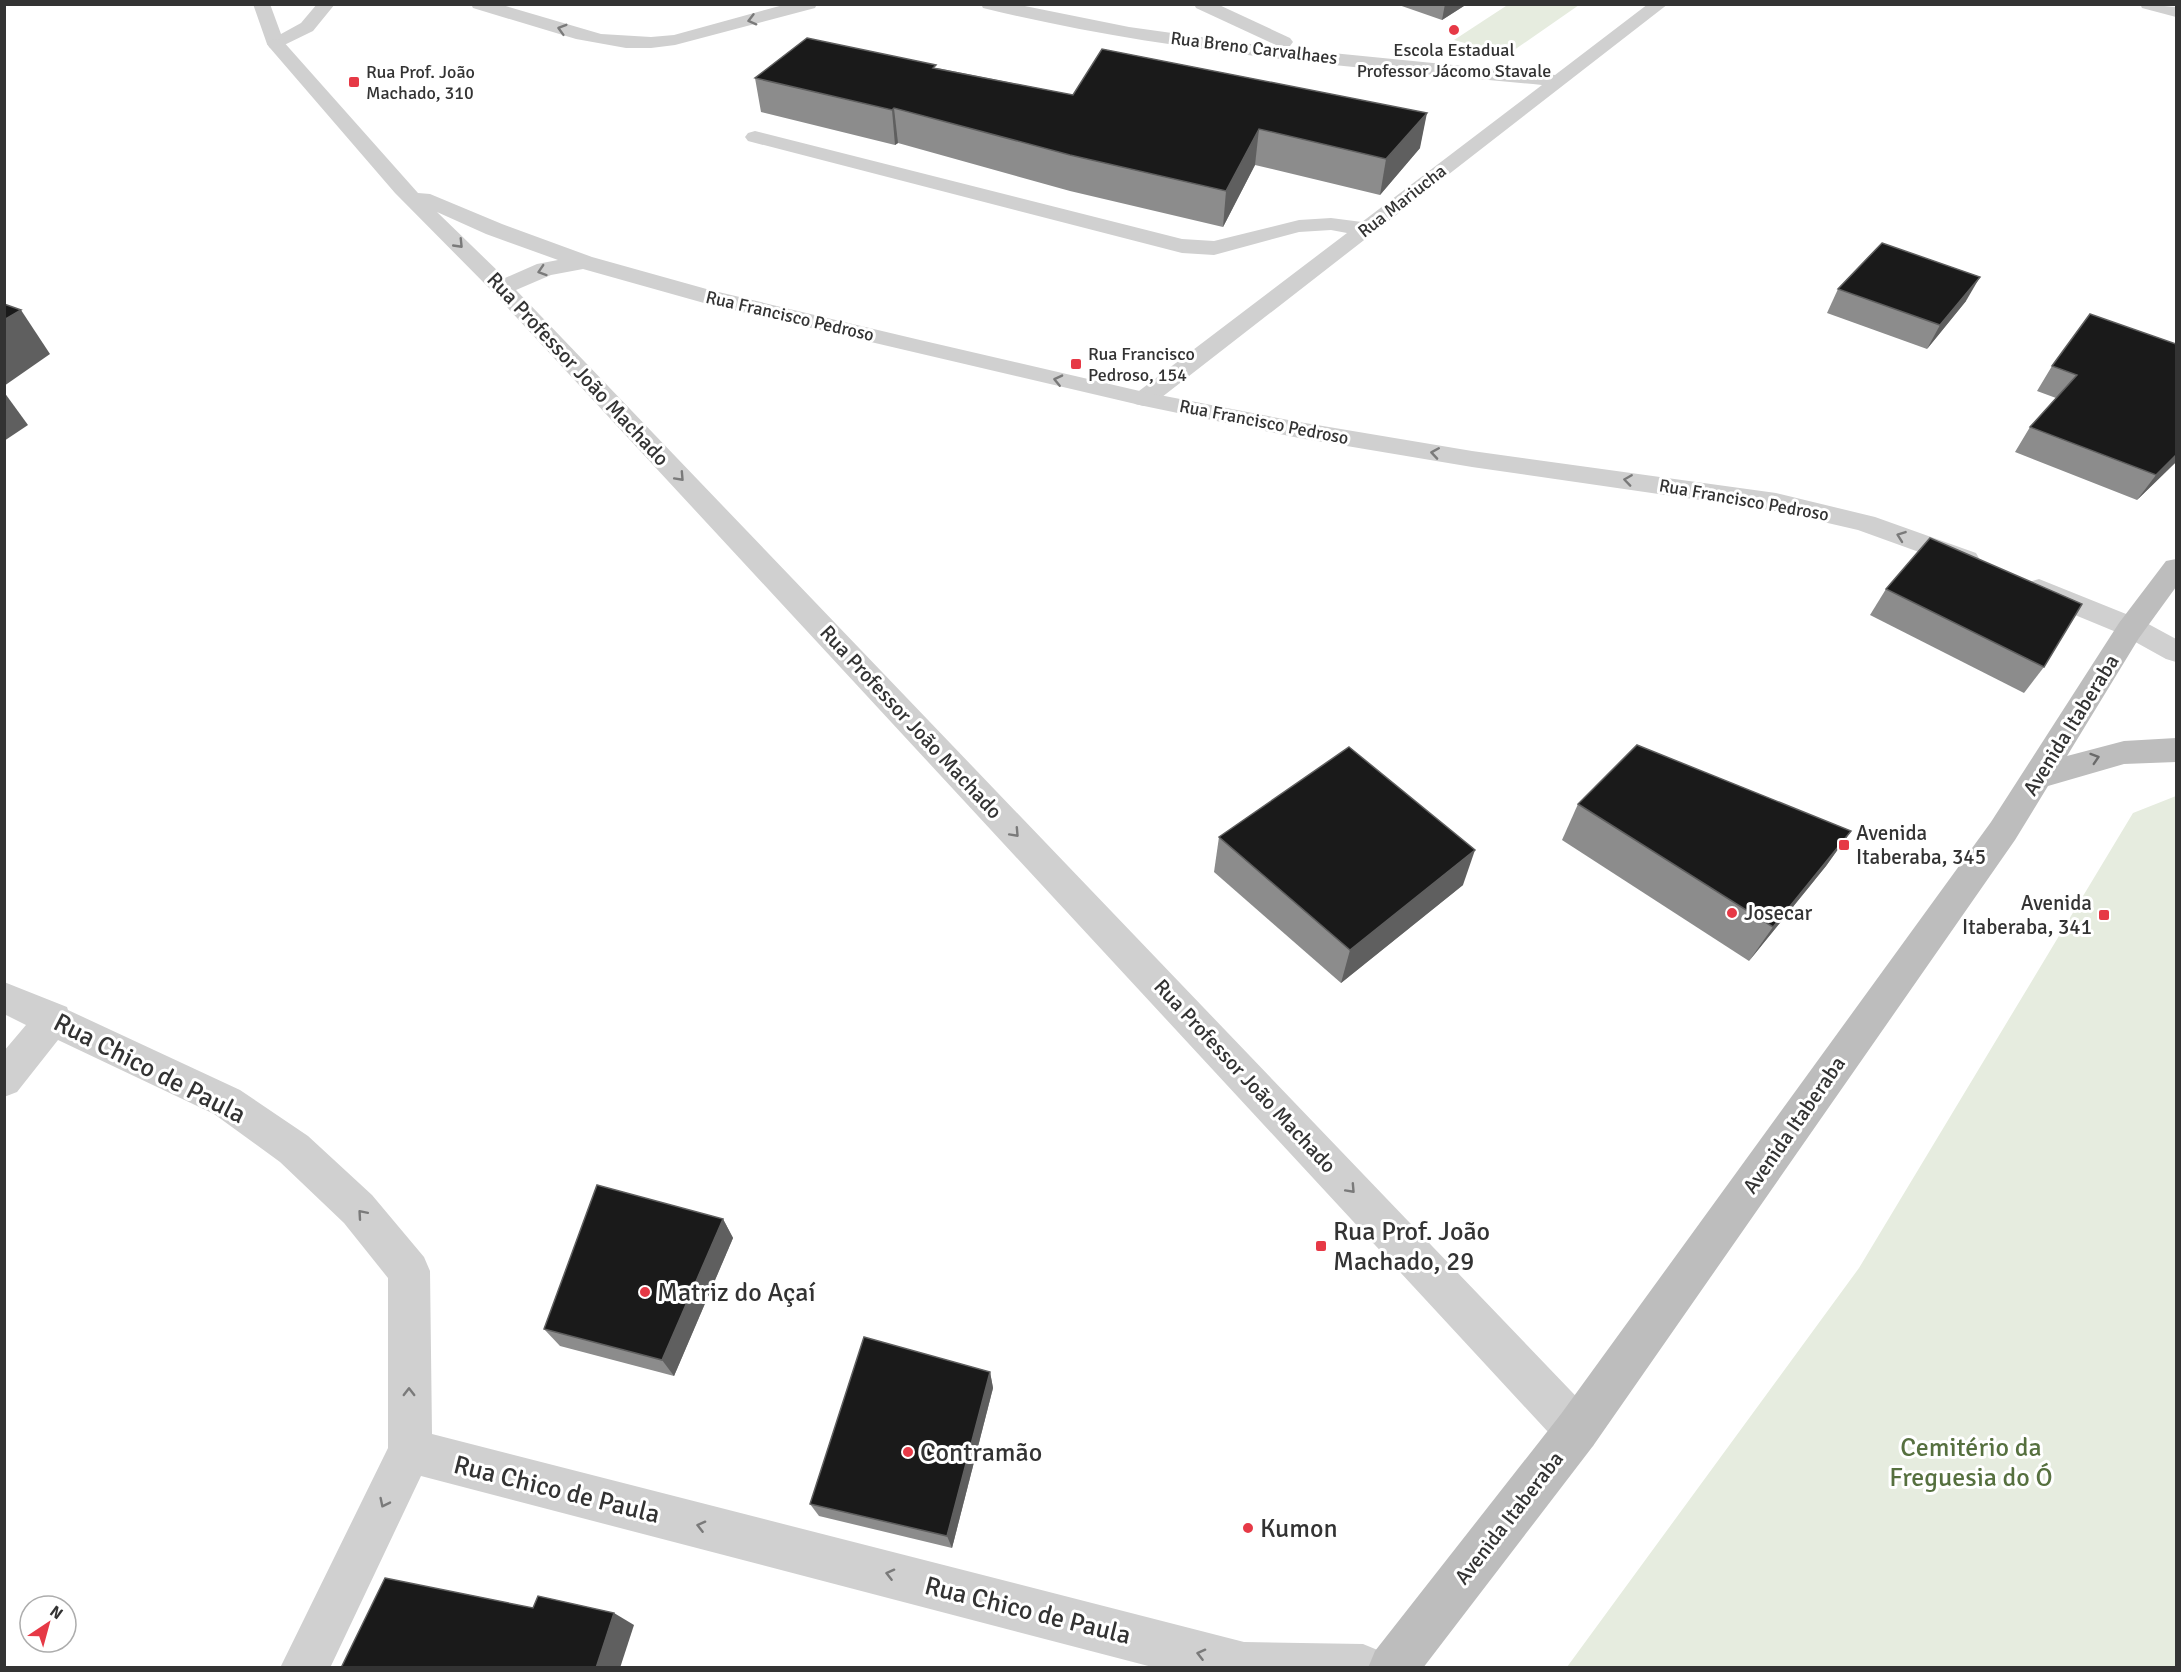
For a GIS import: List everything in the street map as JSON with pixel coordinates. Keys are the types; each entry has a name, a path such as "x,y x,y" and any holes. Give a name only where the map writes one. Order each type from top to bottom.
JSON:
{"main road":[{"name":"Avenida Itaberaba","path":"1392,1668 1577,1430 2040,777 2131,627 2176,568"},
{"path":"2040,777 2103,755 2154,748 2176,750"}],"street":[{"name":"Rua Professor João Machado","path":"261,4 276,44 402,189 502,288 1577,1430"},
{"path":"276,44 306,27 327,4"},
{"path":"479,4 595,38 644,45 675,40 809,4"},
{"name":"Rua Breno Carvalhaes","path":"989,4 1044,18 1110,29 1319,57 1557,81"},
{"path":"1202,4 1319,57"},
{"name":"Rua Mariucha","path":"1144,399 1660,4"},
{"path":"2148,4 2176,12"},
{"path":"755,137 1182,246 1214,248 1299,226 1331,224 1366,229"},
{"name":"Rua Francisco Pedroso","path":"402,189 494,229 584,262 704,296 1144,399 1299,430 1449,455 1776,502 1865,523 1990,569"},
{"path":"502,288 545,269 584,262"},
{"path":"2022,582 2131,627 2176,652"},
{"name":"Rua Chico de Paula","path":"4,997 54,1018 226,1102 294,1149 358,1209 409,1271 410,1451 1244,1666 1363,1668"},
{"path":"4,1080 54,1018"},
{"path":"304,1668 410,1451"}],"green space":[{"path":"1509,4 1579,5 1507,55 1454,40"},
{"name":"Cemitério da Freguesia do Ó","path":"2176,796 2176,1667 1567,1667 1859,1268 2133,813"}],"building":[{"path":"807,38 936,65 933,68 1073,95 1102,49 1427,113 1386,159 1259,129 1226,191 1070,155 894,108 892,110 755,78"},
{"path":"1882,243 1980,277 1940,325 1838,289"},
{"path":"4,304 21,310 4,320"},
{"path":"2090,314 2176,344 2176,455 2156,475 2030,427 2077,375 2052,366"},
{"path":"1930,538 2082,604 2044,667 1886,589"},
{"path":"1637,745 1851,831 1773,927 1578,804"},
{"path":"1349,747 1475,850 1350,950 1219,837"},
{"name":"Matriz do Açaí","path":"597,1185 723,1219 662,1360 544,1329"},
{"name":"Contramão","path":"864,1337 990,1372 947,1536 810,1504"},
{"path":"385,1578 533,1608 538,1596 614,1613 596,1668 341,1668"}],"place":[{"name":"Escola Estadual Professor Jácomo Stavale","path":"1454,30"},
{"name":"Rua Prof. João Machado, 310","path":"354,82"},
{"name":"Rua Francisco Pedroso, 154","path":"1076,364"},
{"name":"Avenida Itaberaba, 345","path":"1844,845"},
{"name":"Josecar","path":"1732,913"},
{"name":"Avenida Itaberaba, 341","path":"2104,915"},
{"name":"Rua Prof. João Machado, 29","path":"1321,1246"},
{"name":"Matriz do Açaí","path":"645,1292"},
{"name":"Contramão","path":"908,1452"},
{"name":"Kumon","path":"1248,1528"}]}
